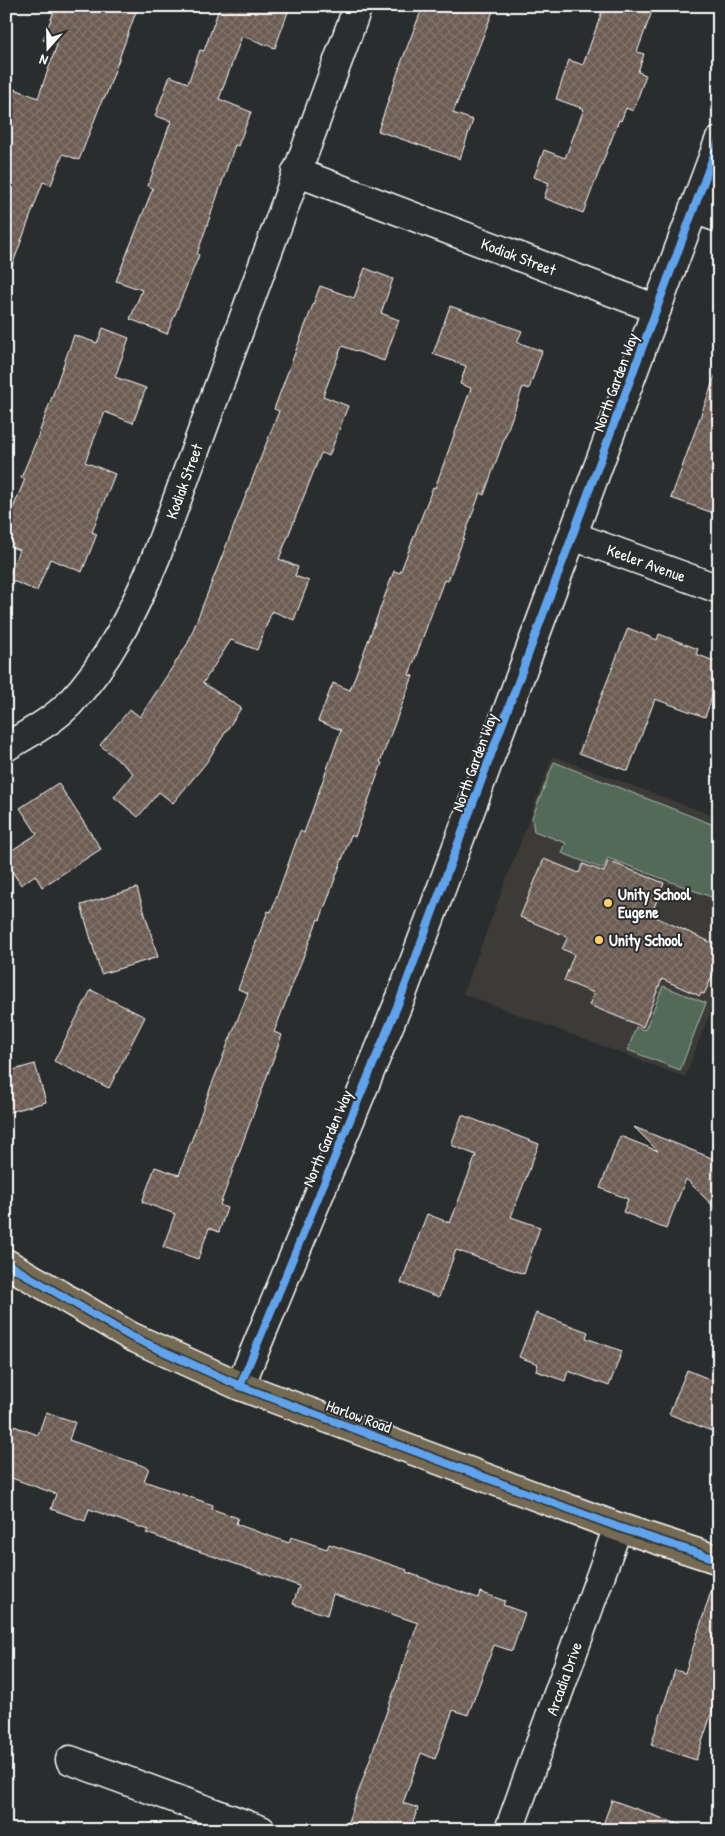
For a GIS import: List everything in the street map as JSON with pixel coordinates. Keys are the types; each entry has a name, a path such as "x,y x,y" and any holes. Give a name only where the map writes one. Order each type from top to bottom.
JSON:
{"main road":[{"name":"Harlow Road","path":"6,1263 130,1336 240,1386 618,1527 719,1560"}],"street":[{"name":"Kodiak Street","path":"6,748 42,726 69,704 124,629 156,556 358,6"},
{"name":"North Garden Way","path":"240,1386 401,997 719,141"},
{"name":"Kodiak Street","path":"296,172 657,309"},
{"path":"694,209 719,218"},
{"name":"Keeler Avenue","path":"573,536 719,589"},
{"name":"Arcadia Drive","path":"509,1830 618,1527"},
{"path":"70,1760 261,1830"}],"shaded area":[{"name":"Unity School Eugene","path":"553,756 719,818 719,989 685,1077 463,994"}],"green space":[{"path":"554,762 719,827 719,900 608,858 603,869 562,853 566,843 534,831 532,818"},
{"path":"663,986 706,1003 680,1070 628,1050 636,1027 645,1030"}],"building":[{"path":"56,6 138,6 105,98 103,98 79,160 63,154 51,185 43,182 9,274 6,274 6,112 15,89 38,98 57,45 43,40"},
{"path":"220,6 271,6 288,12 275,48 242,36 219,99 251,112 238,146 235,145 197,254 199,255 167,334 130,319 142,290 116,281 153,188 148,186 171,121 155,116 170,76 188,83 200,50 204,51"},
{"path":"423,6 495,6 453,113 473,120 460,159 378,131"},
{"path":"604,6 654,6 637,52 644,54 638,72 646,75 633,111 626,108 621,121 619,120 583,213 544,198 549,183 534,177 544,150 565,158 584,109 556,99 569,60 583,65"},
{"path":"365,268 393,279 381,313 399,320 384,361 342,346 323,396 348,406 329,456 321,453 279,559 298,567 295,576 309,581 294,620 272,611 257,650 231,640 203,683 241,708 206,763 173,803 159,792 138,817 114,797 133,773 100,745 130,709 140,717 188,643 279,411 274,409 320,286 354,298"},
{"path":"450,306 522,331 517,342 542,351 529,389 523,387 484,495 480,493 448,581 444,580 409,675 413,676 380,762 382,763 355,837 351,835 320,920 318,919 274,1032 282,1035 220,1205 227,1208 219,1232 209,1228 198,1259 163,1247 175,1214 142,1202 155,1167 179,1175 210,1089 248,993 238,989 268,911 271,912 300,831 304,833 341,730 318,721 333,683 350,690 394,571 400,573 433,487 435,488 471,388 460,384 466,366 433,354"},
{"path":"103,328 129,338 115,377 146,388 133,423 105,412 85,462 115,474 92,532 97,534 82,572 50,559 37,591 8,579 19,550 6,545 6,525 25,479 21,478 74,335 97,343"},
{"path":"715,376 719,376 719,515 671,498"},
{"path":"628,628 657,640 659,634 698,649 696,654 719,663 719,679 705,717 655,699 628,771 579,753"},
{"path":"58,783 101,849 42,887 35,875 21,885 6,862 6,854 37,834 20,808"},
{"name":"Unity School","path":"544,859 579,873 583,864 604,872 608,861 664,883 651,915 719,946 719,962 704,994 701,993 700,996 662,979 643,1027 589,1005 594,993 564,981 574,954 562,949 568,937 520,917"},
{"path":"137,888 158,957 101,974 81,905"},
{"path":"91,990 145,1017 109,1088 54,1061"},
{"path":"35,1064 46,1102 6,1113 6,1072"},
{"path":"462,1115 539,1144 511,1217 540,1227 524,1274 456,1250 439,1297 401,1283 427,1214 450,1223 476,1155 451,1145"},
{"path":"634,1127 719,1161 719,1212 686,1179 666,1229 623,1212 628,1199 600,1188 620,1136 658,1151"},
{"path":"536,1313 588,1332 586,1338 622,1351 609,1386 568,1371 565,1381 536,1371 538,1364 519,1357"},
{"path":"687,1370 719,1383 719,1434 669,1414"},
{"path":"46,1412 75,1422 69,1440 149,1468 144,1481 213,1505 212,1509 238,1518 236,1524 289,1543 291,1537 327,1549 329,1544 407,1570 406,1572 478,1598 480,1592 505,1601 503,1605 525,1613 512,1651 494,1645 468,1715 453,1710 435,1759 421,1753 403,1803 418,1808 410,1830 345,1830 418,1623 333,1594 327,1615 293,1604 299,1586 146,1533 148,1530 89,1509 85,1521 51,1509 56,1494 6,1476 6,1423 38,1435"},
{"path":"713,1585 719,1586 719,1691 696,1760 651,1745 675,1670 685,1673"},
{"path":"612,1800 686,1827 685,1830 601,1830"}],"cycle path":[{"path":"240,1386 401,997 719,141"},
{"path":"6,1263 130,1336 240,1386 618,1527 719,1560"}],"place":[{"name":"Unity School Eugene","path":"608,903"},
{"name":"Unity School","path":"599,940"}]}
